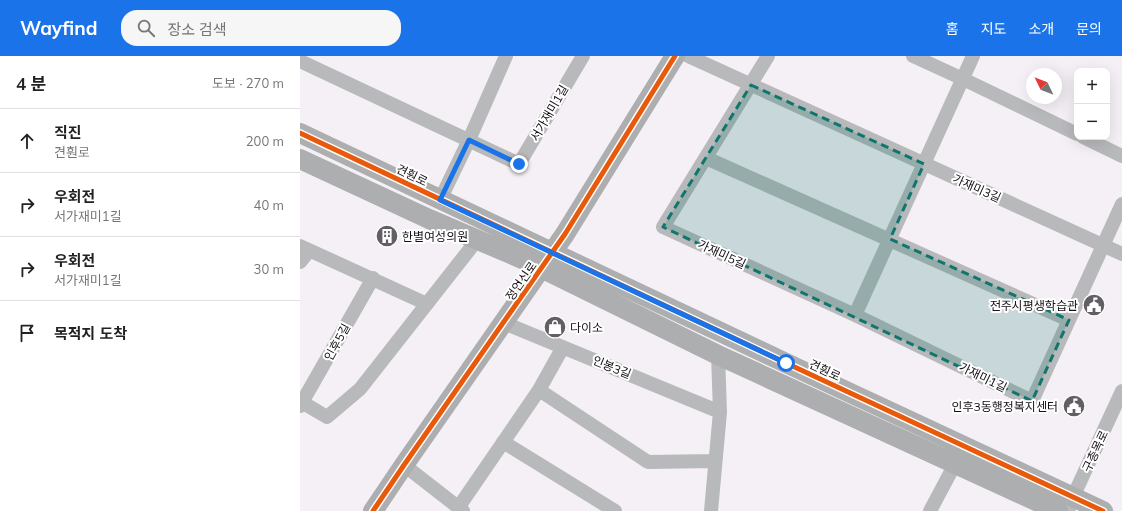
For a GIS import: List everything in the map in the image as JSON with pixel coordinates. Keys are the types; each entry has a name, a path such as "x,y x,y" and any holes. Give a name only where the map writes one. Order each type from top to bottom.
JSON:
{"street":[{"path":"440,200 469,140 506,56"},
{"name":"서가재미1길","path":"300,61 519,164 582,56"},
{"name":"정언신로","path":"379,509 404,465 569,229 675,56"},
{"path":"688,56 751,85"},
{"name":"가재미5길","path":"768,56 663,227 855,315"},
{"path":"913,56 1074,132"},
{"path":"855,315 973,56"},
{"name":"가재미3길","path":"751,85 1103,245"},
{"name":"견훤로","path":"300,133 440,200 718,355 1058,511"},
{"path":"1089,140 1122,156"},
{"path":"706,158 1069,320"},
{"name":"견훤로","path":"300,159 477,240 547,260 1071,504 1103,511"},
{"name":"가재미1길","path":"855,315 1032,401 1122,204"},
{"path":"301,403 327,417 360,389 477,240"},
{"path":"1103,245 1122,254"},
{"path":"303,253 373,278 427,304"},
{"name":"인후5길","path":"301,403 373,278"},
{"name":"인봉3길","path":"504,322 720,412"},
{"path":"404,465 461,509 503,442 539,390 564,347"},
{"path":"711,511 720,412 718,355"},
{"path":"539,390 648,462 715,461"},
{"name":"구총목로","path":"1071,504 1122,391"},
{"path":"503,442 615,511"},
{"path":"930,511 955,464"}],"highlighted area":[{"path":"751,85 924,164 890,239 1069,320 1032,401 663,227"}],"cycle path":[{"path":"373,511 565,234 675,56"},
{"path":"300,133 1103,511"}],"place":[{"name":"한별여성의원","path":"387,236"},
{"name":"전주시평생학습관","path":"1094,305"},
{"name":"다이소","path":"555,327"},
{"name":"인후3동행정복지센터","path":"1074,406"}],"route":[{"path":"519,164 469,140 440,200 786,363"}]}
